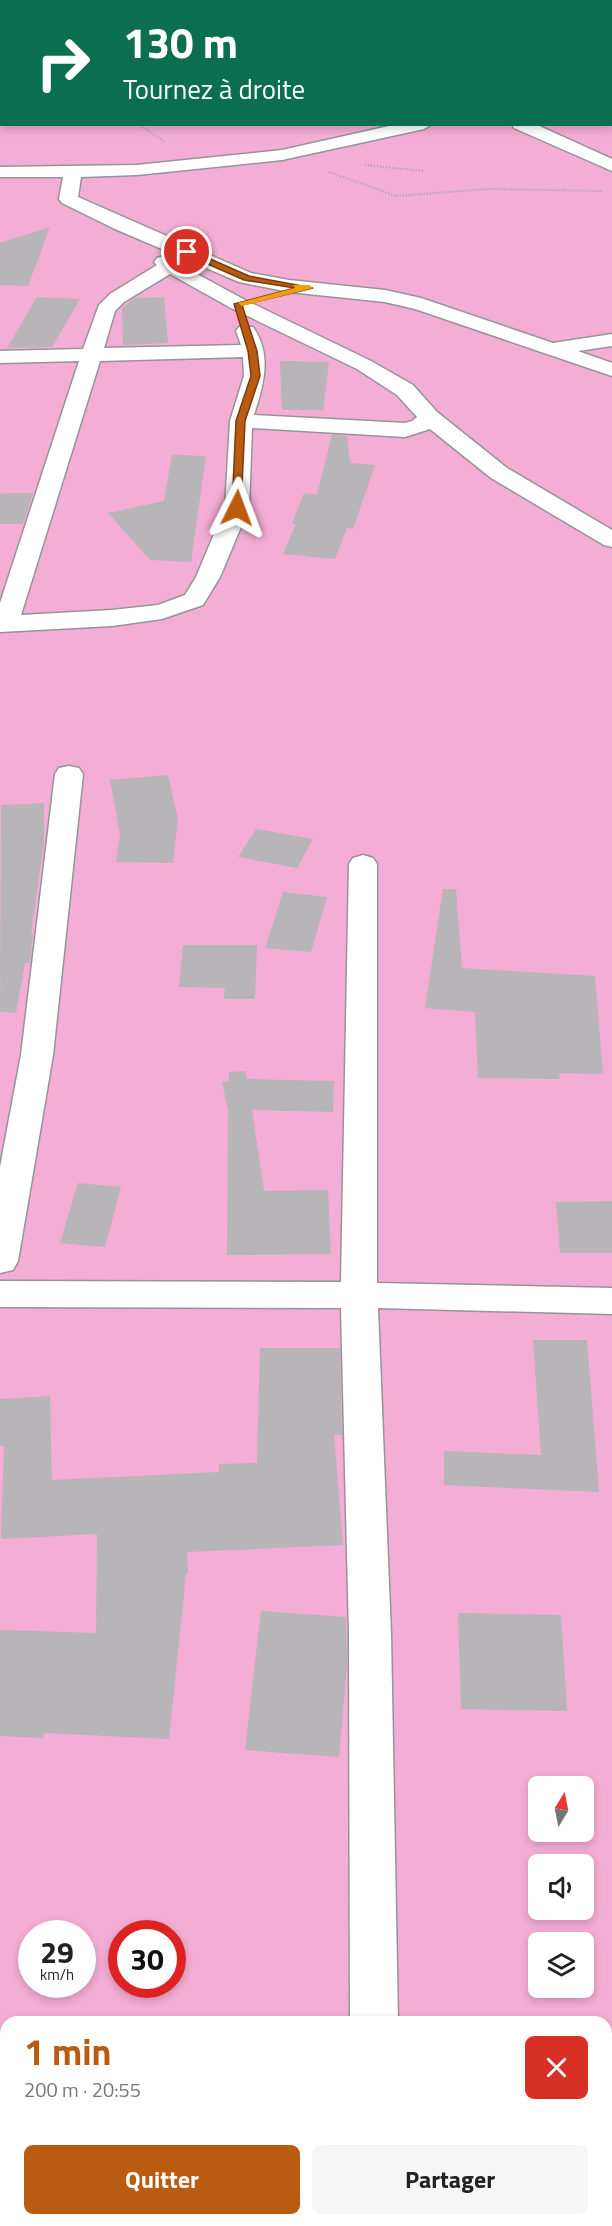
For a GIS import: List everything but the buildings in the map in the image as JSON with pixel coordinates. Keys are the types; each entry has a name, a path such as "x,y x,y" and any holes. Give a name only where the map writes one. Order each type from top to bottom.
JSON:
{"street":[{"path":"0,172 137,170 282,155 415,126"},
{"path":"524,126 612,166"},
{"path":"592,156 612,151"},
{"path":"73,172 68,199 122,225 246,278 266,283 367,293 421,304 612,370"},
{"path":"122,225 169,266 238,304 364,365 405,390 429,417 499,473 612,540"},
{"path":"169,266 117,298 106,309 3,623 122,617 162,612 194,600 208,577 237,508 241,421 255,376 253,351 238,304"},
{"path":"238,304 309,288"},
{"path":"555,349 612,340"},
{"path":"0,357 253,351"},
{"path":"241,421 405,430 420,426 429,417"},
{"path":"0,1261 38,1055 69,774"},
{"path":"363,864 359,1295 370,1634 374,2016"},
{"path":"0,1294 359,1295 612,1301"}],"path":[{"path":"282,155 396,196 489,189 604,191"},
{"path":"364,165 423,171"}],"shaded area":[{"path":"0,126 612,126 612,2016 0,2016"}],"slow traffic":[{"path":"242,303 309,288 296,286"}],"route":[{"path":"187,252 246,278 266,283 309,288 238,304 253,351 255,376 241,421 237,508"}]}
